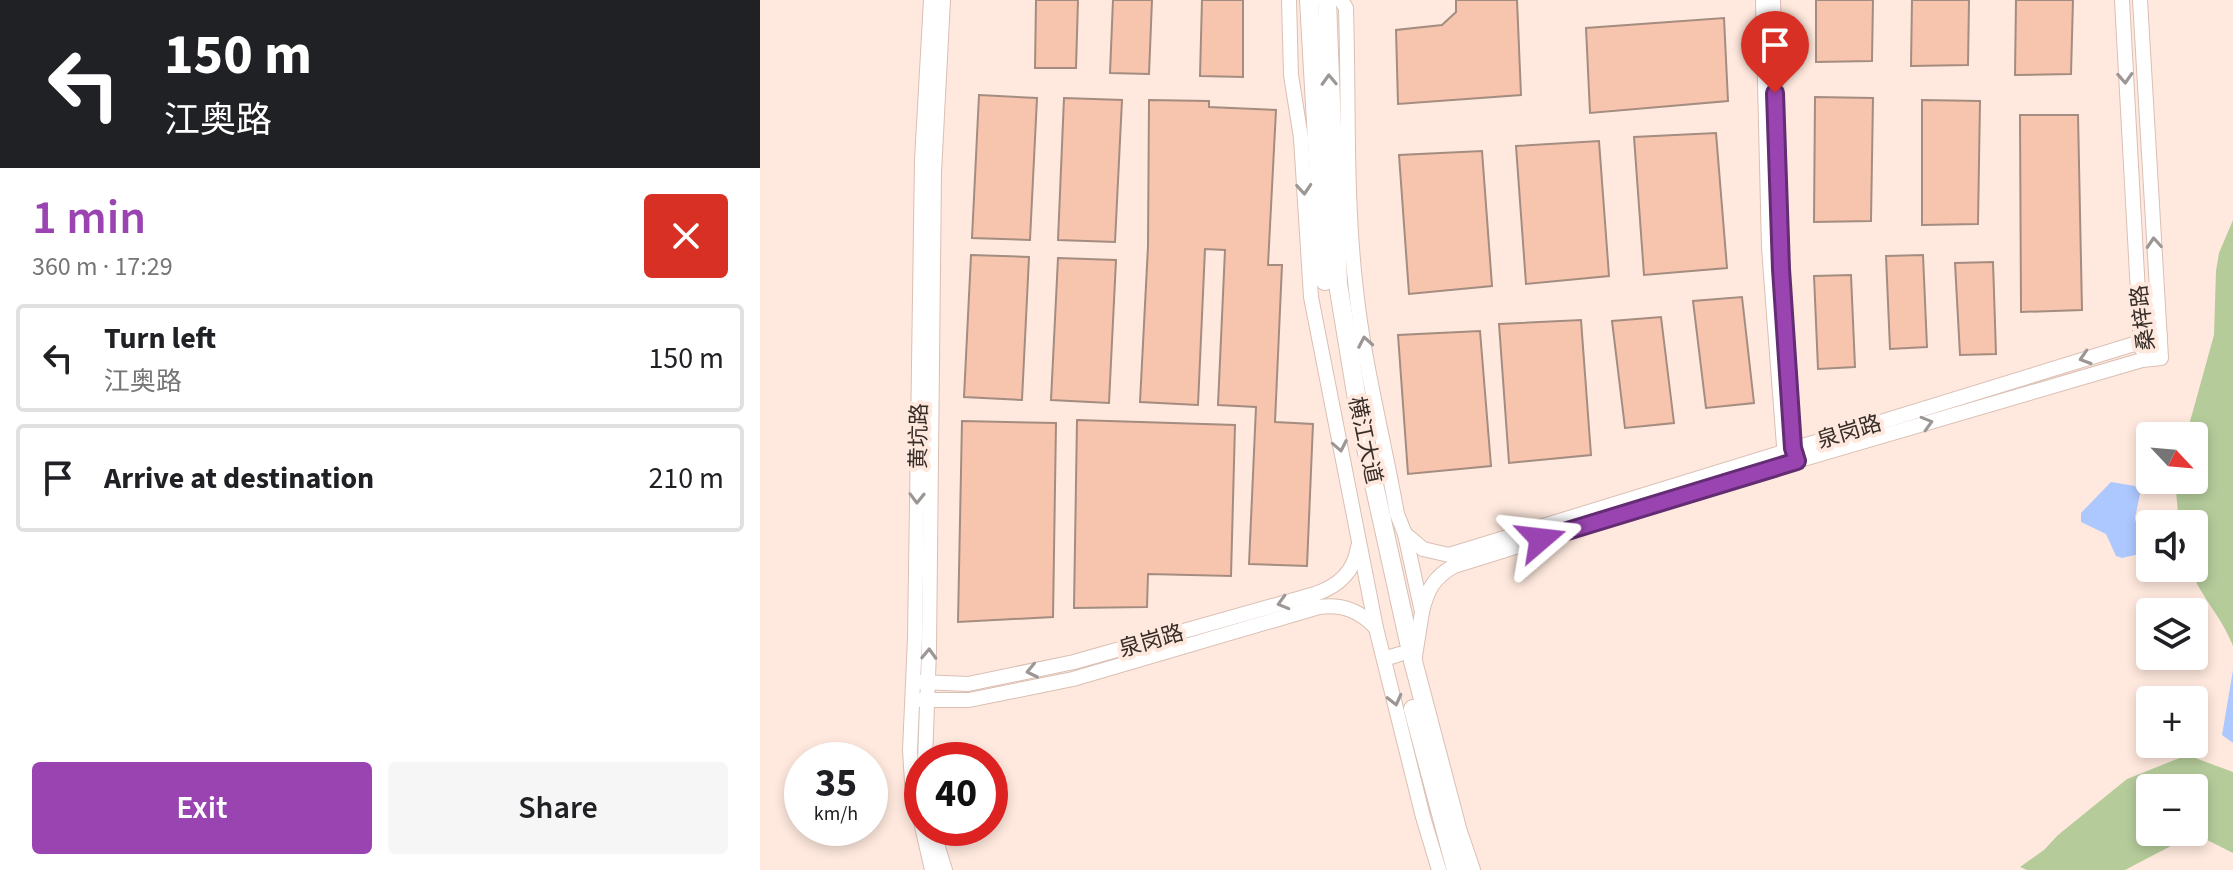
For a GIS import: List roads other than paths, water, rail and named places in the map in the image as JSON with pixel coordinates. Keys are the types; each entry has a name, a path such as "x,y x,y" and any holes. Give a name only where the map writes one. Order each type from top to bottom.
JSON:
{"main road":[{"name":"横江大道","path":"1309,0 1326,286 1374,507"},
{"name":"横江大道","path":"1327,0 1338,284 1399,659 1456,870"},
{"name":"横江大道","path":"1399,659 1471,870"}],"street":[{"name":"黄坑路","path":"920,682 922,160 931,0"},
{"name":"黄坑路","path":"932,870 912,782 910,750 920,682 934,172 943,0"},
{"path":"1289,0 1291,75 1301,138 1311,297 1374,507 1423,549 1453,560"},
{"path":"1341,0 1346,8 1348,202 1374,507 1358,543 1376,628 1399,659 1423,817 1439,870"},
{"path":"1763,0 1769,248 1790,456"},
{"path":"1773,0 1790,456"},
{"name":"桑梓路","path":"2122,0 2142,360 2161,358 2140,0"},
{"name":"泉岗路","path":"1422,612 1431,584 1453,560 1790,456 2160,336"},
{"name":"泉岗路","path":"1790,456 2142,360"},
{"path":"1399,659 1422,612 1405,534"},
{"name":"泉岗路","path":"919,699 969,700 1073,679 1317,600 1343,579 1356,558 1358,543"},
{"name":"泉岗路","path":"920,682 968,684 1074,662 1317,600 1349,608 1368,619 1376,628"},
{"name":"黄坑路","path":"919,699 923,742"},
{"path":"938,846 945,870"}],"water":[{"path":"2111,482 2135,486 2136,494 2140,494 2135,518 2136,555 2116,556 2106,534 2081,522 2081,513"},
{"path":"2233,670 2233,743 2222,735"}]}
